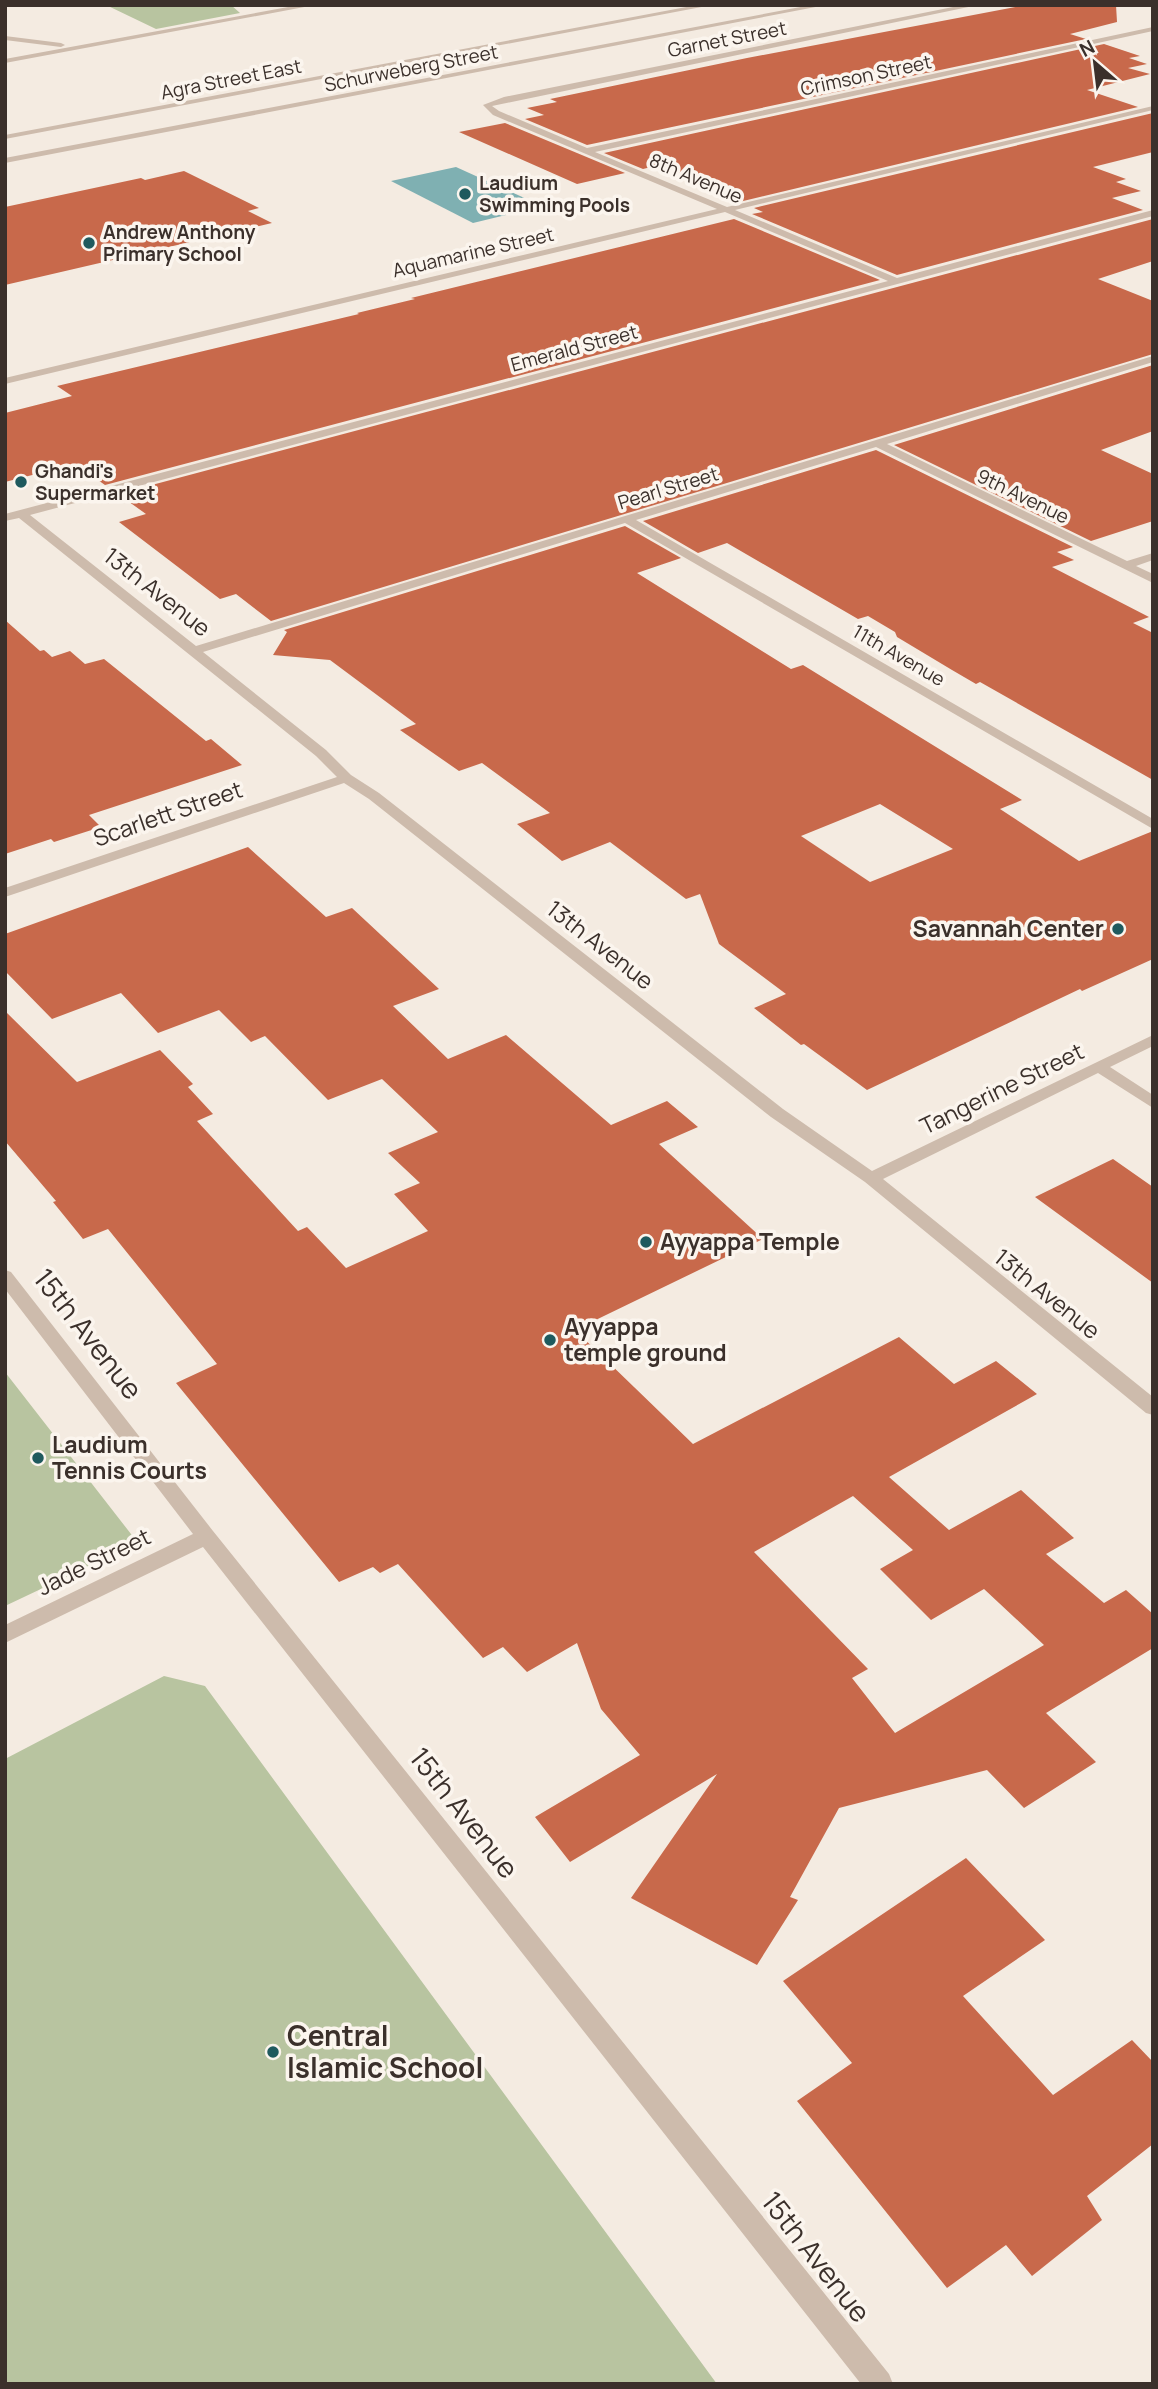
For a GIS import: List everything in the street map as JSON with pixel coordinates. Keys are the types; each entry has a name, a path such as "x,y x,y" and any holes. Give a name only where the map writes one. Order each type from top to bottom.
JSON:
{"street":[{"path":"5,61 313,5"},
{"name":"Agra Street East","path":"5,137 709,5"},
{"path":"798,5 807,8"},
{"name":"Schurweberg Street","path":"5,161 823,5"},
{"name":"Garnet Street","path":"487,105 504,99 975,5"},
{"path":"247,7 256,15"},
{"name":"Crimson Street","path":"586,151 1153,29"},
{"path":"5,38 60,45 71,49"},
{"name":"8th Avenue","path":"487,105 496,113 894,280"},
{"name":"Aquamarine Street","path":"5,381 1153,108"},
{"name":"Emerald Street","path":"5,518 1153,213"},
{"name":"Pearl Street","path":"194,651 1153,359"},
{"name":"9th Avenue","path":"877,443 1153,579"},
{"name":"13th Avenue","path":"22,514 321,752 346,778 374,796 778,1113 871,1178 1153,1408"},
{"name":"11th Avenue","path":"626,520 1153,825"},
{"path":"1125,566 1153,556"},
{"name":"Scarlett Street","path":"5,893 346,778"},
{"name":"Tangerine Street","path":"871,1178 1153,1040"},
{"path":"1099,1067 1153,1103"},
{"name":"15th Avenue","path":"5,1276 206,1536 879,2384"},
{"name":"Jade Street","path":"5,1635 206,1536"}],"green space":[{"path":"106,5 231,5 240,13 156,29"},
{"name":"Laudium Tennis Courts","path":"5,1372 138,1543 5,1606"},
{"name":"Central Islamic School","path":"164,1676 205,1686 717,2384 8,2384 5,2378 5,1759"}],"water":[{"name":"Laudium Swimming Pools","path":"456,167 542,206 473,223 391,181"}],"building":[{"path":"1026,5 1116,5 1117,22 1070,34 1086,39 587,145 525,119 544,115 527,108 557,102 550,99"},
{"path":"1104,44 1140,56 1129,58 1147,64 1128,68 1150,74 1087,90 1138,107 739,202 655,166 643,169 604,153"},
{"path":"1153,113 1153,152 1093,167 1126,179 1116,182 1141,191 1112,198 1143,210 897,275 752,214 763,212 754,208"},
{"path":"505,123 625,173 577,184 459,132"},
{"path":"184,171 259,208 248,211 272,223 5,285 5,207"},
{"path":"734,219 880,280 105,485 75,464 5,482 5,413 72,396 57,386 359,314 357,313 415,299 411,298"},
{"path":"1153,219 1153,261 1098,279 1153,301 1153,354 271,621 236,594 220,599 119,522 146,514 118,494"},
{"path":"1153,365 1153,431 1101,450 1153,474 1153,521 1091,541 894,445"},
{"path":"876,450 1073,547 1057,552 1074,560 1052,567 1149,617 1133,623 1153,633 1153,780 980,682 976,684 897,637 895,632 868,616 858,619 727,543 698,553 643,521"},
{"path":"625,526 681,558 637,573 791,669 803,665 1022,800 1000,809 1079,861 1153,831 1153,959 1082,991 1080,989 867,1090 804,1044 801,1045 754,1008 786,994 719,944 700,894 686,899 610,842 562,861 517,824 550,813 482,763 459,771 400,730 416,724 330,660 273,655 287,632 284,630","holes":["880,804 953,849 870,882 801,836"]},
{"path":"5,620 40,651 44,650 52,657 70,651 85,664 104,659 206,741 211,739 242,765 89,815 101,827 5,854"},
{"path":"248,847 326,917 352,908 439,989 393,1006 448,1059 506,1035 611,1125 667,1101 698,1127 659,1144 763,1239 575,1330 693,1444 899,1337 954,1384 996,1361 1037,1394 889,1477 949,1530 1021,1490 1074,1538 1046,1554 1104,1603 1126,1590 1153,1614 1153,1648 1046,1713 1096,1762 1024,1808 987,1770 839,1808 790,1897 798,1900 757,1965 631,1898 717,1774 570,1862 535,1817 640,1755 601,1709 577,1643 527,1672 503,1647 483,1658 398,1564 380,1573 373,1567 339,1582 176,1383 217,1364 108,1229 83,1239 53,1202 56,1201 5,1141 5,1011 77,1082 160,1050 193,1084 188,1087 213,1114 197,1121 298,1231 307,1227 346,1268 428,1231 394,1194 420,1183 388,1153 438,1132 382,1079 328,1100 265,1036 251,1042 219,1010 158,1033 121,993 52,1019 5,971 5,934","holes":["853,1496 913,1550 880,1569 931,1620 984,1589 1044,1645 895,1733 852,1678 868,1669 754,1552"]},
{"path":"1113,1159 1153,1187 1153,1283 1035,1197"},
{"path":"966,1858 1045,1940 963,1996 1053,2095 1132,2040 1153,2062 1153,2144 1087,2196 1102,2220 1032,2276 1006,2245 947,2288 797,2101 852,2063 783,1981"}],"place":[{"name":"Laudium Swimming Pools","path":"465,194"},
{"name":"Andrew Anthony Primary School","path":"89,243"},
{"name":"Ghandi's Supermarket","path":"21,482"},
{"name":"Savannah Center","path":"1118,929"},
{"name":"Ayyappa Temple","path":"646,1242"},
{"name":"Ayyappa temple ground","path":"550,1340"},
{"name":"Laudium Tennis Courts","path":"38,1458"},
{"name":"Central Islamic School","path":"273,2052"}]}
